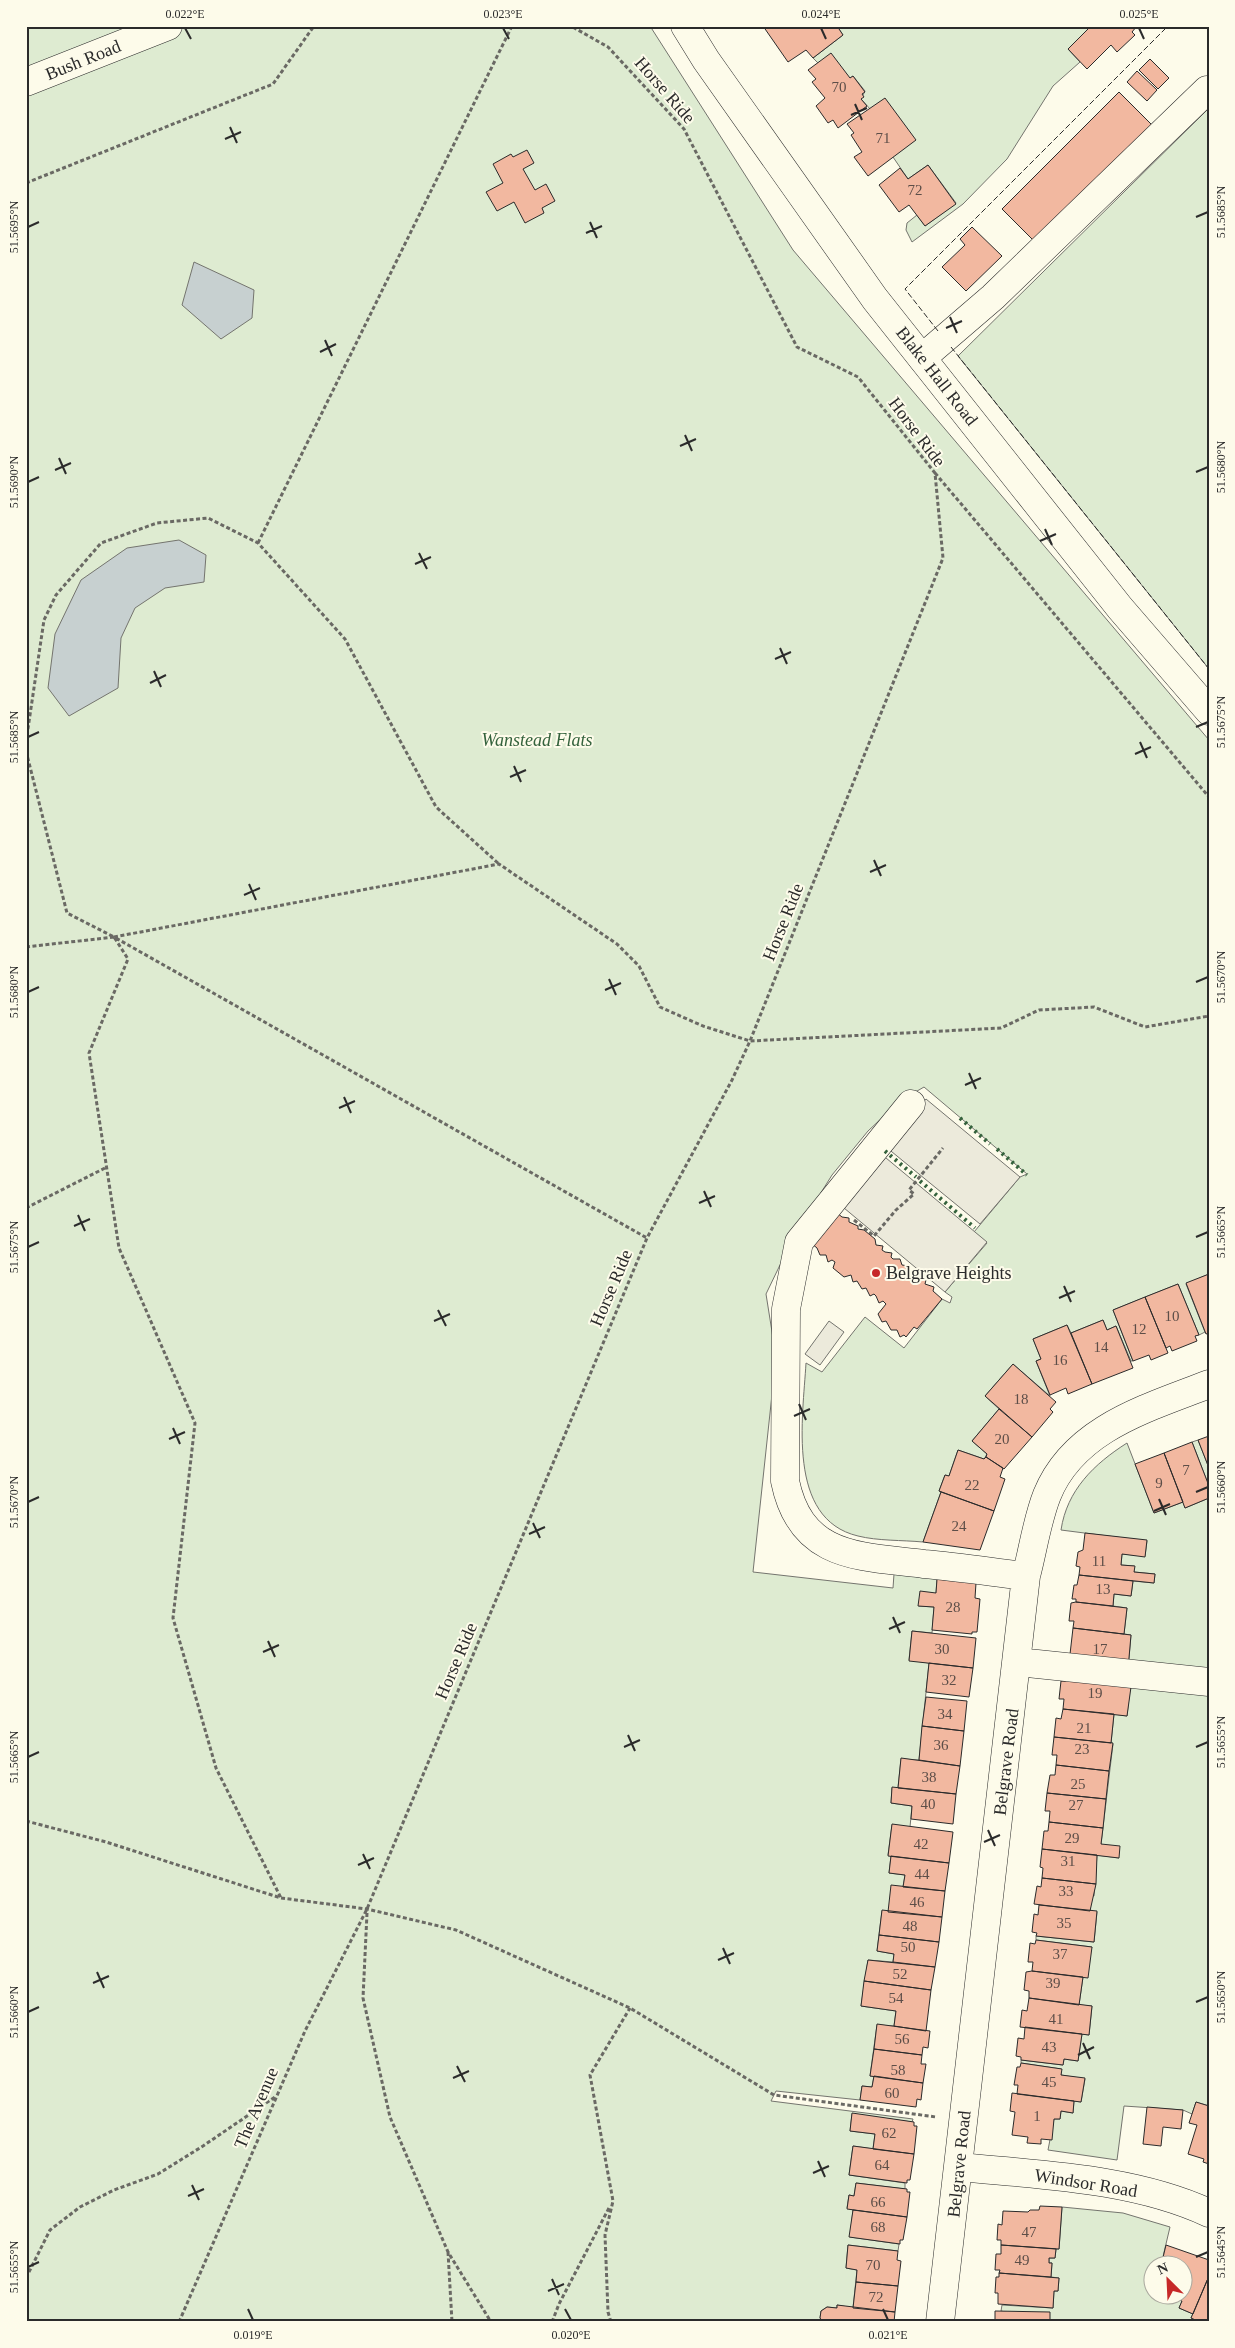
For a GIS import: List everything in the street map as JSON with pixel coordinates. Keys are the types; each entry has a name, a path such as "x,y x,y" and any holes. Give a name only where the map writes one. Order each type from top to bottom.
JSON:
{"street":[{"name":"Bush Road","path":"26,82 168,26"},
{"name":"Blake Hall Road","path":"685,26 706,60 870,292 1120,608 1209,711"},
{"path":"922,358 1008,284 1207,90"},
{"path":"911,1104 799,1242 786,1309 785,1481 790,1503 801,1522 819,1540 851,1556 1026,1576"},
{"name":"Belgrave Road","path":"940,2322 960,2166 1018,1662 1026,1576 1047,1494 1071,1455 1094,1436 1125,1417 1209,1384"},
{"path":"1018,1662 1209,1682"},
{"name":"Windsor Road","path":"960,2166 1100,2182 1153,2195 1209,2213"}],"path":[{"path":"26,183 273,84 314,26"},
{"path":"258,543 512,26"},
{"name":"Horse Ride","path":"368,1909 647,1238 732,1080 750,1041 942,558 935,473 858,377 796,347 684,129 608,47 571,26"},
{"path":"935,473 1209,797"},
{"path":"26,742 44,620 56,595 101,543 157,523 208,518 258,543 345,639 436,807 499,864 617,944 640,966 660,1007 703,1026 750,1041 1001,1028 1039,1010 1094,1007 1145,1027 1209,1016"},
{"path":"26,751 67,913 114,937 647,1238"},
{"path":"26,947 114,937 499,864"},
{"path":"114,937 128,959 89,1053 119,1248 195,1422 173,1618 216,1768 281,1898"},
{"path":"832,1201 874,1236 896,1210 914,1194 910,1190 943,1148"},
{"path":"26,1208 107,1167"},
{"path":"26,1822 106,1842 281,1898 368,1909 456,1930 630,2008 774,2095 943,2118"},
{"path":"368,1909 363,1998 390,2117 448,2252 492,2322"},
{"name":"The Avenue","path":"179,2322 304,2031 368,1909"},
{"path":"611,2322 608,2312 605,2235 613,2201 590,2075 630,2008"},
{"path":"26,2278 50,2230 80,2206 114,2190 158,2174 276,2096"},
{"path":"552,2322 559,2304 613,2201"},
{"path":"448,2252 452,2322"}],"green space":[{"name":"Wanstead Flats","path":"26,26 650,26 793,250 1209,740 1209,1274 1186,1284 1205,1332 1199,1335 1178,1284 1113,1310 1133,1361 1131,1361 1116,1326 1107,1330 1103,1320 1071,1333 1067,1325 1033,1339 1041,1359 1036,1361 1050,1396 1013,1364 985,1396 999,1409 972,1441 987,1454 984,1459 958,1450 949,1476 945,1475 939,1491 941,1492 923,1542 882,1540 858,1536 835,1526 819,1509 809,1488 804,1463 802,1437 806,1363 822,1372 865,1317 904,1348 942,1299 950,1303 952,1297 945,1292 987,1243 974,1232 1020,1177 1027,1174 924,1087 900,1101 868,1131 832,1175 794,1236 766,1294 776,1357 753,1572 893,1588 894,1574 937,1579 936,1593 919,1606 934,1607 932,1633 912,1631 909,1660 929,1663 919,1760 901,1759 898,1788 892,1788 891,1803 912,1806 910,1827 892,1825 888,1855 891,1856 889,1873 905,1875 903,1887 888,1912 882,1911 877,1951 894,1954 893,1962 868,1960 861,2006 896,2011 894,2026 877,2025 870,2076 874,2076 872,2087 862,2086 860,2100 776,2091 771,2101 913,2119 912,2122 852,2114 850,2131 875,2134 873,2149 853,2146 849,2175 905,2183 905,2189 856,2183 854,2196 849,2195 847,2208 853,2210 850,2237 899,2244 898,2251 848,2245 846,2268 857,2270 853,2308 837,2305 837,2308 827,2307 821,2311 820,2318 823,2322 26,2322"},
{"path":"837,26 1091,26 1068,49 1080,62 1053,86 1007,159 963,204 912,242 906,230 907,223 917,215 925,226 956,203 928,165 908,179 893,157 871,110 861,99 865,91 853,76 850,78 818,63 813,58 843,35"},
{"path":"1209,108 1209,669 958,356"},
{"path":"1198,1440 1209,1468 1209,1486 1192,1442"},
{"path":"1127,1443 1154,1513 1183,1502 1185,1508 1209,1498 1209,1678 1128,1669 1131,1635 1124,1634 1127,1608 1113,1606 1114,1594 1131,1596 1133,1581 1154,1583 1155,1574 1134,1572 1134,1566 1121,1565 1122,1554 1145,1556 1147,1541 1061,1530 1069,1502 1084,1479 1093,1469"},
{"path":"1130,1687 1209,1691 1209,2106 1196,2102 1192,2114 1183,2110 1124,2106 1117,2160 1048,2150 1054,2119 1060,2119 1061,2111 1073,2113 1074,2101 1081,2102 1085,2079 1061,2075 1061,2069 1021,2063 1021,2060 1063,2065 1064,2059 1078,2061 1082,2034 1089,2035 1092,2006 1079,2005 1083,1977 1092,1947 1036,1940 1036,1936 1094,1942 1097,1912 1090,1911 1091,1896 1094,1896 1097,1855 1119,1858 1101,1844 1113,1744 1111,1743 1114,1714 1127,1716"},
{"path":"1062,2207 1123,2213 1170,2227 1163,2256 1142,2256 1142,2306 1180,2306 1179,2308 1193,2314 1191,2318 1200,2322 1050,2322 1001,2311 1002,2305 1053,2308 1054,2291 1058,2291 1059,2278 1051,2277 1052,2263 1049,2263 1049,2258 1055,2258 1056,2249 1059,2249"}],"shaded area":[{"path":"194,262 254,290 252,318 221,339 182,305"},
{"path":"179,540 206,555 204,582 165,588 135,608 121,638 118,688 69,716 48,688 55,634 81,580 127,548"},
{"path":"926,1099 1020,1177 980,1224 886,1147"},
{"path":"880,1153 987,1242 945,1292 838,1203"},
{"path":"829,1321 844,1332 820,1365 805,1354"}],"building":[{"path":"763,26 837,26 843,35 813,58 806,50 788,62"},
{"path":"1091,26 1137,26 1132,32 1135,35 1117,52 1111,45 1087,69 1068,49"},
{"path":"831,53 850,78 853,76 865,92 862,94 864,97 861,99 867,106 838,128 833,120 828,123 816,106 825,98 812,82 816,79 808,70"},
{"path":"1150,59 1169,78 1158,89 1139,70"},
{"path":"1137,71 1157,90 1147,101 1127,82"},
{"path":"1119,92 1153,126 1036,243 1002,209"},
{"path":"885,98 916,140 868,176 854,157 862,152 851,135 854,133 847,124"},
{"path":"527,150 534,163 523,169 535,190 546,184 555,201 542,208 544,213 525,223 514,202 497,211 486,192 503,183 493,164 511,154 513,157"},
{"path":"928,165 956,204 925,226 909,205 899,212 879,185 900,168 908,179"},
{"path":"972,227 1002,256 966,291 942,267 965,245 960,239"},
{"name":"Belgrave Heights","path":"831,1208 842,1217 849,1218 849,1222 858,1226 858,1229 864,1230 875,1239 876,1245 883,1246 882,1250 892,1253 891,1257 893,1259 900,1259 902,1265 909,1266 910,1273 917,1273 918,1279 926,1280 925,1284 934,1287 933,1291 942,1299 917,1329 914,1327 906,1337 904,1335 900,1337 897,1330 891,1330 886,1321 882,1322 878,1314 886,1304 883,1301 879,1303 874,1294 870,1296 866,1288 862,1289 857,1281 853,1282 851,1275 844,1277 833,1268 835,1262 832,1260 828,1262 826,1255 820,1255 817,1248 806,1239"},
{"path":"1209,1274 1209,1333 1206,1334 1186,1283"},
{"path":"1178,1284 1199,1335 1195,1336 1197,1341 1172,1351 1170,1346 1166,1348 1145,1297"},
{"path":"1145,1297 1168,1353 1151,1360 1149,1355 1133,1361 1113,1310"},
{"path":"1103,1320 1107,1330 1116,1326 1133,1368 1092,1384 1071,1333"},
{"path":"1067,1325 1092,1384 1068,1394 1066,1388 1050,1395 1036,1361 1041,1359 1033,1339"},
{"path":"1013,1364 1056,1402 1050,1409 1053,1412 1032,1437 985,1396"},
{"path":"999,1409 1032,1437 1004,1469 986,1457 987,1454 972,1441"},
{"path":"1209,1436 1209,1468 1198,1440"},
{"path":"1192,1442 1209,1486 1209,1498 1185,1508 1164,1453"},
{"path":"958,1450 984,1459 986,1457 1003,1468 1000,1477 1005,1479 994,1511 939,1491 945,1475 949,1476"},
{"path":"1164,1453 1183,1502 1154,1513 1135,1464"},
{"path":"941,1492 994,1511 980,1550 923,1542"},
{"path":"1085,1533 1147,1540 1145,1557 1122,1554 1121,1565 1135,1566 1134,1572 1155,1574 1154,1583 1079,1575 1080,1567 1076,1566 1078,1552 1083,1550"},
{"path":"1079,1575 1133,1581 1131,1596 1114,1594 1113,1606 1076,1602 1076,1599 1072,1599 1074,1585 1077,1585"},
{"path":"937,1579 976,1583 975,1598 980,1599 977,1632 972,1632 972,1634 932,1630 934,1607 918,1606 920,1591 936,1593"},
{"path":"1071,1603 1127,1608 1124,1634 1073,1628 1074,1621 1069,1621"},
{"path":"1073,1628 1131,1635 1128,1669 1069,1663"},
{"path":"912,1631 976,1638 973,1668 909,1661"},
{"path":"929,1663 973,1668 969,1697 926,1692"},
{"path":"1066,1677 1131,1687 1127,1716 1063,1709 1064,1699 1059,1699 1061,1681 1066,1681"},
{"path":"926,1697 967,1701 964,1731 922,1726"},
{"path":"1063,1709 1114,1714 1111,1743 1054,1737 1056,1718 1061,1719"},
{"path":"922,1726 964,1731 960,1766 919,1760"},
{"path":"1054,1737 1113,1743 1109,1771 1056,1765 1057,1755 1052,1755"},
{"path":"901,1758 960,1766 956,1794 898,1788"},
{"path":"1056,1765 1109,1771 1106,1799 1047,1793 1050,1775 1055,1775"},
{"path":"892,1787 956,1794 953,1824 911,1819 912,1806 891,1803"},
{"path":"1047,1793 1106,1799 1103,1828 1049,1822 1050,1811 1045,1811"},
{"path":"1049,1822 1103,1828 1101,1844 1120,1846 1119,1858 1042,1849 1044,1831 1048,1831"},
{"path":"892,1824 953,1832 949,1863 888,1856"},
{"path":"1042,1849 1097,1855 1096,1884 1042,1878 1043,1868 1040,1867"},
{"path":"891,1856 949,1863 945,1891 903,1887 905,1875 889,1873"},
{"path":"1042,1878 1096,1884 1090,1911 1034,1904 1037,1886 1041,1887"},
{"path":"891,1885 945,1891 942,1917 888,1912"},
{"path":"1039,1905 1097,1911 1094,1942 1036,1936 1037,1933 1032,1932 1034,1914 1038,1915"},
{"path":"882,1910 942,1917 939,1942 879,1935"},
{"path":"879,1935 939,1942 935,1967 893,1962 894,1954 877,1951"},
{"path":"1036,1940 1092,1947 1088,1978 1032,1971 1033,1962 1028,1962 1030,1943 1035,1944"},
{"path":"868,1960 935,1967 931,1990 864,1981"},
{"path":"1032,1971 1083,1977 1079,2005 1029,1998 1029,1991 1024,1990 1026,1972"},
{"path":"864,1981 931,1990 926,2031 894,2026 896,2011 861,2006"},
{"path":"1029,1998 1092,2006 1089,2035 1020,2027 1022,2010 1027,2011"},
{"path":"877,2024 930,2031 928,2048 923,2047 922,2055 874,2049"},
{"path":"1025,2027 1082,2034 1078,2061 1064,2059 1063,2065 1021,2060 1021,2057 1016,2056 1018,2038 1024,2039"},
{"path":"874,2049 922,2055 921,2064 926,2064 923,2083 870,2076"},
{"path":"1021,2063 1062,2069 1061,2075 1085,2078 1081,2102 1017,2094 1018,2085 1014,2085 1017,2067 1020,2067"},
{"path":"874,2076 923,2083 921,2100 917,2099 916,2107 860,2100 862,2086 872,2087"},
{"path":"1012,2093 1074,2101 1073,2113 1061,2111 1060,2119 1054,2119 1052,2140 1041,2139 1041,2144 1027,2143 1028,2137 1012,2135 1015,2112 1010,2111"},
{"path":"1196,2102 1209,2106 1209,2164 1203,2162 1204,2159 1188,2154 1197,2125 1189,2123"},
{"path":"1147,2107 1183,2110 1181,2129 1163,2127 1161,2146 1143,2144"},
{"path":"852,2113 914,2122 914,2126 917,2126 914,2154 873,2149 875,2134 850,2131"},
{"path":"853,2146 914,2154 910,2180 907,2180 907,2183 849,2175"},
{"path":"856,2183 907,2189 907,2192 910,2192 907,2217 847,2209 849,2195 854,2196"},
{"path":"1040,2206 1062,2207 1059,2249 1001,2245 1001,2240 997,2240 998,2224 1002,2225 1003,2211 1028,2212 1030,2210 1039,2210"},
{"path":"853,2210 907,2217 903,2240 900,2240 900,2244 849,2237"},
{"path":"848,2245 898,2251 897,2260 901,2261 898,2286 856,2282 857,2270 846,2268"},
{"path":"1001,2245 1056,2249 1055,2258 1049,2258 1049,2263 1052,2263 1051,2277 999,2273 1000,2270 995,2270 996,2254 1001,2254"},
{"path":"1166,2245 1209,2260 1209,2276 1193,2314 1179,2308 1180,2306 1192,2306 1192,2256 1163,2256"},
{"path":"999,2273 1059,2278 1058,2291 1054,2291 1053,2308 998,2304 998,2293 995,2293 996,2277 999,2277"},
{"path":"1209,2276 1209,2322 1200,2322 1191,2318"},
{"path":"856,2282 898,2286 895,2312 853,2308"},
{"path":"837,2305 895,2312 894,2322 823,2322 820,2318 821,2311 827,2307 837,2308"},
{"path":"995,2311 1050,2312 1050,2322 995,2322"}],"hedge":[{"path":"960,1118 990,1144"},
{"path":"997,1149 1027,1175"},
{"path":"885,1151 916,1177"},
{"path":"920,1181 975,1228"}],"fence":[{"path":"938,331 905,289 1168,26"},
{"path":"951,347 1209,669"}],"place":[{"name":"Belgrave Heights","path":"876,1273"}]}
